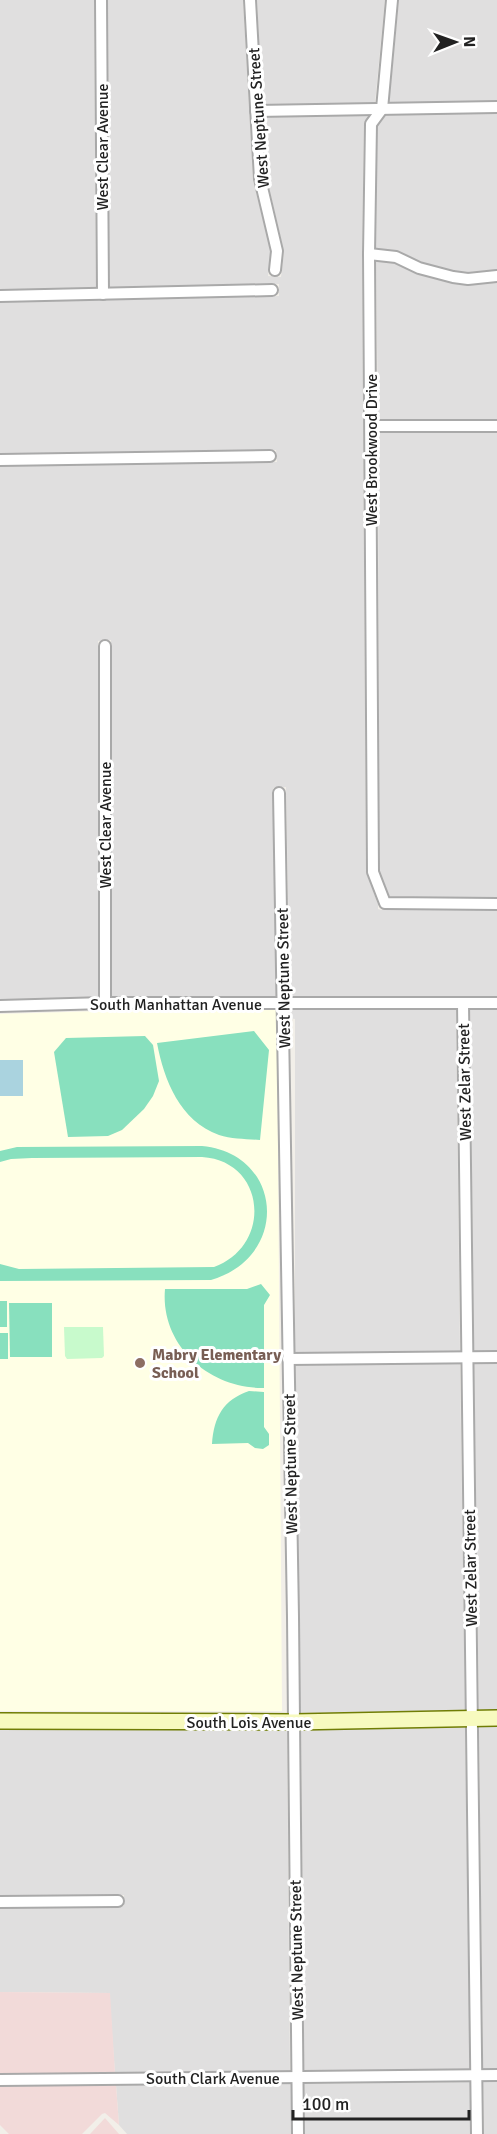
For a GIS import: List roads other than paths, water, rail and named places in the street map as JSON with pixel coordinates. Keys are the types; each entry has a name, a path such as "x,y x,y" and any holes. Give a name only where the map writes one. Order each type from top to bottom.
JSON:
{"street":[{"name":"West Clear Avenue","path":"101,0 103,294"},
{"name":"West Neptune Street","path":"250,0 260,179 278,251 275,270"},
{"name":"West Brookwood Drive","path":"392,0 382,109 370,124 373,872 385,903 497,904"},
{"path":"256,111 497,107"},
{"path":"369,254 396,257 419,268 453,277 468,279 497,276"},
{"path":"0,296 272,290"},
{"path":"371,426 497,426"},
{"path":"0,460 270,456"},
{"name":"West Clear Avenue","path":"105,646 105,1004"},
{"name":"West Neptune Street","path":"279,794 294,1722 298,2134"},
{"name":"West Zelar Street","path":"463,1003 477,2134"},
{"name":"South Manhattan Avenue","path":"0,1006 497,1003"},
{"path":"288,1359 497,1357"},
{"name":"South Lois Avenue","path":"0,1721 294,1722 497,1718"},
{"path":"0,1902 118,1901"},
{"name":"South Clark Avenue","path":"0,2080 497,2075"}],"water":[{"path":"0,1060 23,1060 23,1096 0,1096"}],"place":[{"name":"Mabry Elementary School","path":"140,1363"}]}
